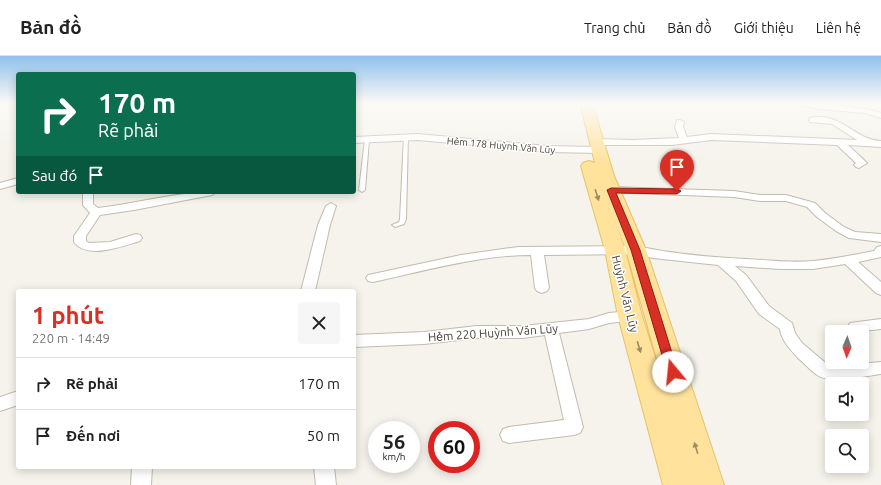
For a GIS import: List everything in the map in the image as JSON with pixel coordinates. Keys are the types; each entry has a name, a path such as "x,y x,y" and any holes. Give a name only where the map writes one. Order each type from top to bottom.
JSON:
{"main road":[{"name":"Huỳnh Văn Lũy","path":"583,123 594,148 592,179 625,250 630,316 679,485"},
{"path":"590,123 594,148 611,190 625,250 708,485"}],"street":[{"path":"680,123 679,127 684,141"},
{"path":"836,123 869,144"},
{"name":"Hẻm 178 Huỳnh Văn Lũy","path":"356,140 406,137 547,149 594,148 633,143 684,141 711,137 881,144"},
{"path":"839,142 862,163 859,165"},
{"path":"0,186 16,182"},
{"path":"611,190 734,194 760,198 786,198 811,205 836,226 853,235 881,238"},
{"path":"88,194 88,205 96,212 134,207 202,194"},
{"path":"308,289 324,225 331,206"},
{"path":"96,212 80,236 80,242 86,247 111,246 136,238"},
{"path":"373,278 461,259 518,251 625,250 721,261 780,265 813,265 878,254 881,250"},
{"path":"537,251 542,288"},
{"path":"848,260 881,290"},
{"path":"721,261 741,278 764,310 787,327 788,334 797,347 822,370 828,373 838,373 881,368"},
{"name":"Hẻm 220 Huỳnh Văn Lũy","path":"356,341 424,338 477,332 522,332 589,324 609,318 630,316"},
{"path":"869,325 881,324"},
{"path":"509,435 574,426 551,329"},
{"path":"0,404 16,399"},
{"path":"141,485 142,469"},
{"path":"324,469 326,485"}],"lane":[{"path":"395,225 402,223 403,219 406,137"},
{"path":"362,190 367,140"}],"route":[{"path":"673,372 636,250 611,190 677,191"}]}
